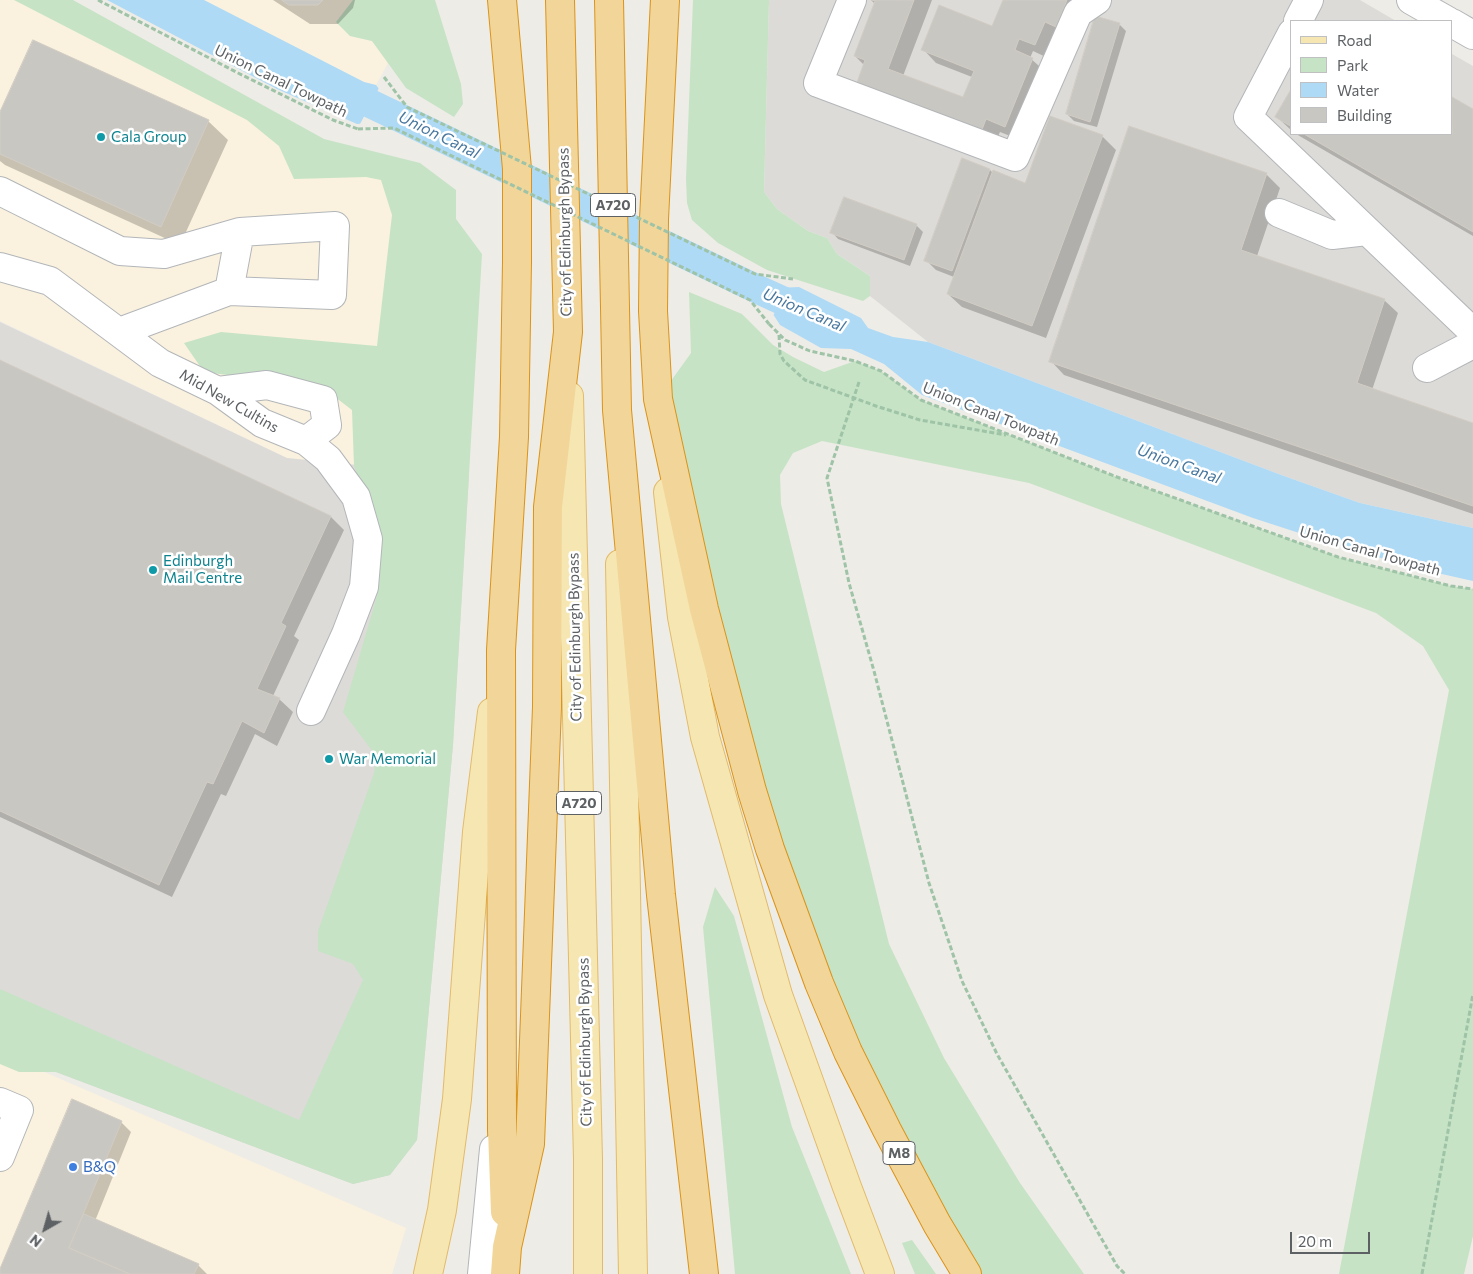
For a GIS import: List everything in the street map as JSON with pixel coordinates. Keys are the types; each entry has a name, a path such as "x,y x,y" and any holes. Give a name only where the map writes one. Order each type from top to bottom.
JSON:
{"highway":[{"path":"502,0 516,169 517,262 514,437 501,650 502,1130 506,1261"},
{"name":"City of Edinburgh Bypass","path":"560,0 568,332"},
{"name":"A720","path":"609,0 617,410"},
{"name":"A720","path":"658,399 654,311 654,218 664,0"},
{"path":"506,1261 530,1144 547,707 548,507 568,332"},
{"name":"M8","path":"658,399 704,609 752,791 770,849 819,983 848,1052 937,1224 967,1274"},
{"path":"617,410 661,895 681,1085 704,1274"}],"main road":[{"name":"City of Edinburgh Bypass","path":"568,332 588,1159 588,1274"},
{"name":"A720","path":"658,399 682,617 704,737 778,995 880,1274"},
{"name":"A720","path":"617,410 634,1274"},
{"path":"428,1274 442,1210 457,1099 477,832 501,650"}],"street":[{"path":"852,0 818,82 1015,157 1078,13 1097,0"},
{"path":"1299,20 1309,0"},
{"path":"1411,0 1446,20"},
{"path":"1453,24 1473,35"},
{"path":"1290,37 1248,117 1473,332"},
{"path":"0,191 120,251 164,254 240,232 335,226 332,295 229,291 119,332"},
{"path":"1279,213 1332,234 1367,231"},
{"path":"229,291 240,232"},
{"name":"Mid New Cultins","path":"0,267 50,281 160,363 218,391 262,423 306,441 328,459 356,497 368,539 364,587 346,634 312,711"},
{"path":"1427,368 1473,344"},
{"path":"218,391 267,385 323,400 327,425 306,441"},
{"path":"482,1274 502,1061"},
{"path":"0,1102 19,1110 0,1157"}],"path":[{"name":"Union Canal Towpath","path":"98,0 238,74 333,120 358,129 394,128 750,300 785,340 810,351 855,361 881,371 921,400 1117,477 1338,557 1451,586 1473,589"},
{"path":"384,77 407,107 755,274 793,279"},
{"path":"779,335 780,354 784,361 805,380 920,420 1015,437"},
{"path":"859,382 827,478 849,583 874,671 929,884 962,981 997,1054 1117,1266 1125,1274"},
{"path":"1422,1274 1473,994"}],"shaded area":[{"path":"0,0 47,0 417,194 390,469 287,458 0,321"},
{"path":"204,0 353,0 337,22 350,36 372,41 388,63 376,85 364,82"},
{"path":"769,0 1360,0 1394,20 1290,20 1290,135 1453,135 1453,55 1473,66 1473,528 1360,503 928,342 870,296 870,276 837,254 827,238 808,231 777,209 764,192"},
{"path":"0,322 287,458 469,476 453,745 417,1140 390,1175 353,1184 56,1072 0,1048"},
{"path":"0,1053 406,1228 392,1274 0,1274"}],"green space":[{"path":"14,0 73,0 324,139 420,163 456,190 456,219 482,254 453,745 417,1140 390,1175 353,1184 56,1072 19,1072 0,1064 0,989 299,1120 363,980 353,964 318,951 318,931 374,773 376,756 343,712 377,596 382,538 354,466 352,410 322,387 204,372 184,343 221,332 377,346 392,215 381,180 366,177 294,179 279,146 247,120"},
{"path":"353,0 435,0 461,84 463,104 454,117 406,88 372,41 350,36 336,22"},
{"path":"693,0 769,0 764,192 777,209 808,231 827,238 837,254 870,276 870,296 863,301 767,270 718,243 692,220 687,203 686,179"},
{"path":"689,292 742,314 773,345 824,372 855,361 881,371 921,400 1117,477 1338,557 1451,586 1473,589 1473,1236 1464,1274 1339,1274 1449,690 1423,646 1376,613 1029,483 822,441 793,453 780,475 781,504 889,944 944,1058 1020,1183 1084,1274 967,1274 819,983 658,399 691,353"},
{"path":"715,887 734,916 792,1127 851,1274 735,1274 703,927"},
{"path":"912,1240 936,1274 915,1274 902,1243"}],"water":[{"path":"107,0 204,0 364,82 376,85 403,120 357,124 277,89"},
{"path":"799,287 861,318 868,328 893,337 928,342 1360,503 1473,528 1473,581 1415,568 1253,518 922,395 884,364 851,349 821,348 780,325 757,289"}],"pier":[{"path":"380,86 405,121 403,123 359,126"},
{"path":"789,285 772,318 754,291 754,288"}],"building":[{"path":"282,0 323,0 318,5 289,5"},
{"path":"872,0 914,0 888,69 963,97 974,71 921,50 939,5 992,26 1003,0 1067,0 1056,27 1045,22 1035,45 1019,39 1015,50 1033,58 1005,127 986,119 980,135 855,88 865,60 854,56 875,1"},
{"path":"1095,16 1120,23 1090,122 1066,114"},
{"name":"Cala Group","path":"33,40 209,120 161,227 0,154 0,112"},
{"path":"1290,91 1290,126 1275,117"},
{"path":"1453,98 1473,109 1473,232 1306,135 1453,135"},
{"path":"1050,116 1103,135 1032,326 947,294 993,170 1025,183"},
{"path":"1129,126 1267,173 1241,250 1385,299 1357,383 1473,423 1473,506 1049,362"},
{"path":"962,158 990,169 952,271 924,261"},
{"path":"844,197 917,224 904,260 830,233"},
{"name":"Edinburgh Mail Centre","path":"0,360 331,516 281,623 286,626 257,689 280,698 264,733 242,721 213,784 207,782 159,885 0,811"},
{"name":"B&Q","path":"72,1099 122,1121 69,1248 130,1274 0,1274 0,1269"},
{"path":"84,1214 199,1264 194,1274 130,1274 69,1248"}],"waterway":[{"name":"Union Canal","path":"367,102 792,305"}],"place":[{"name":"Cala Group","path":"101,137"},
{"name":"Edinburgh Mail Centre","path":"153,570"},
{"name":"War Memorial","path":"329,759"},
{"name":"B&Q","path":"73,1167"}]}
